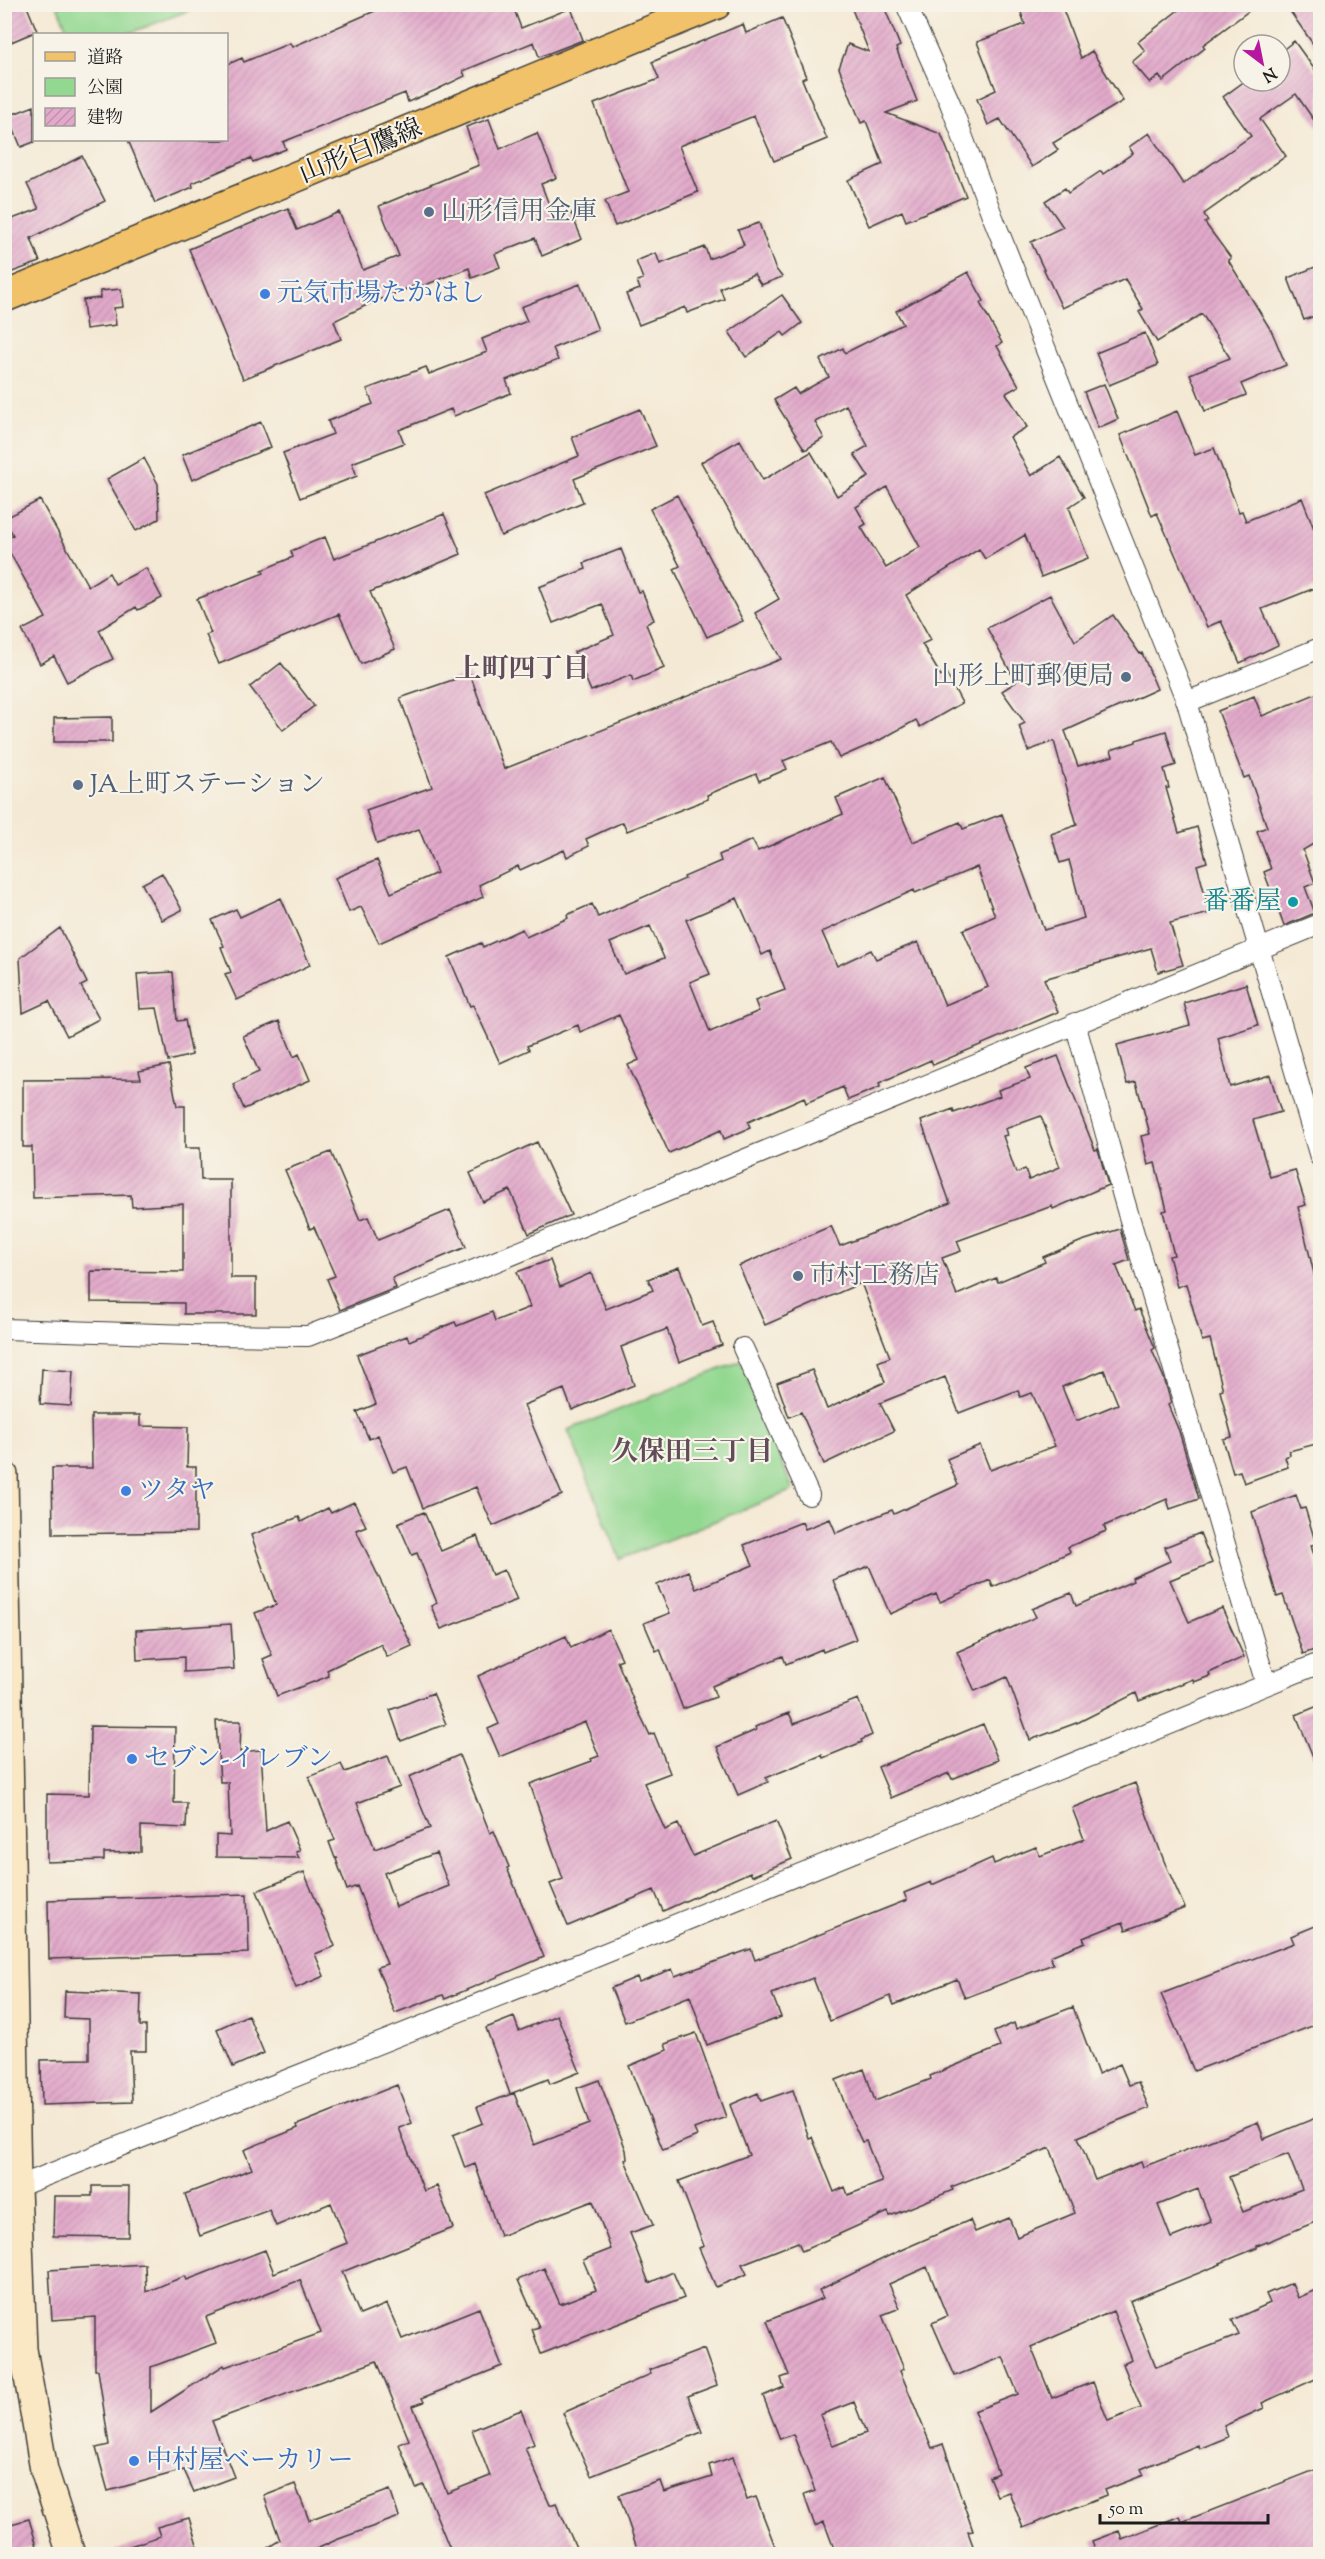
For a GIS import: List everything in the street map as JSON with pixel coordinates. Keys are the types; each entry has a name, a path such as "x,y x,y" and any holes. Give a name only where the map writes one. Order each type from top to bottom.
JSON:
{"main road":[{"name":"山形白鷹線","path":"4,297 716,4"}],"street":[{"path":"906,4 950,103 996,226 1187,702 1320,1157"},
{"path":"1187,702 1320,648"},
{"path":"4,1329 308,1336 1320,924"},
{"path":"1075,1023 1266,1684"},
{"path":"743,1348 809,1496"},
{"path":"4,1475 11,2187 23,2349 44,2470 71,2554"},
{"path":"11,2187 555,1973 1320,1663"}],"green space":[{"path":"57,5 203,5 130,33 69,33"},
{"path":"741,1361 793,1490 620,1559 568,1430"}],"building":[{"path":"4,4 26,4 37,31 4,45"},
{"path":"375,4 512,4 521,28 571,8 583,40 539,57 534,42 463,71 465,76 408,102 405,93 283,142 286,149 253,162 251,158 192,183 193,187 155,203 128,141 228,141 228,64 242,58 244,62 290,43 292,47 377,10"},
{"path":"850,4 883,4 900,46 896,48 917,101 886,113 941,134 966,196 906,221 902,211 869,226 848,180 883,164 866,121 861,123 839,68 848,44 869,52"},
{"path":"1018,4 1061,4 1081,58 1092,51 1123,101 1053,143 1058,150 1032,167 1000,119 988,125 977,99 996,90 977,42 1025,24"},
{"path":"1186,4 1258,4 1203,45 1205,48 1163,81 1159,76 1150,83 1132,62 1145,51 1138,42"},
{"path":"1285,4 1320,4 1320,54"},
{"path":"782,18 806,77 802,79 827,139 774,161 754,116 679,146 698,192 615,226 605,201 628,192 594,104 659,79 652,62 743,24 746,33"},
{"path":"1294,41 1320,77 1320,129 1296,94 1260,119 1286,156 1204,214 1208,221 1205,223 1231,258 1228,260 1272,332 1286,365 1241,384 1246,395 1205,411 1190,374 1230,358 1202,314 1157,342 1139,312 1143,309 1125,279 1062,308 1031,242 1063,227 1045,201 1065,188 1068,193 1101,171 1103,174 1133,153 1129,147 1149,133 1183,184 1251,136 1223,97 1232,90 1232,93 1292,93 1292,43"},
{"path":"33,106 34,142 21,147 8,116"},
{"path":"489,119 500,149 537,133 556,178 541,184 555,220 571,213 582,239 542,256 535,238 495,254 500,267 472,278 469,268 371,303 334,321 341,339 243,379 189,249 288,208 297,230 339,212 363,270 399,256 379,206 479,165 466,127"},
{"path":"82,156 105,201 31,238 40,262 4,275 4,222 39,209 27,184"},
{"path":"759,223 775,268 782,277 761,285 754,274 720,288 724,299 687,313 685,307 639,325 626,294 640,289 637,281 643,279 636,261 656,253 660,264 705,247 709,259 744,245 738,230"},
{"path":"1320,265 1320,314 1304,320 1288,278"},
{"path":"968,272 984,301 980,303 1002,343 997,346 1019,386 1006,393 1027,427 1010,437 1031,476 1060,457 1084,497 1069,507 1088,558 1041,577 1025,535 985,559 979,549 906,595 931,640 922,644 941,676 946,673 962,703 920,727 916,720 878,741 839,758 831,742 783,761 787,769 759,781 756,774 707,795 708,799 627,831 623,822 586,839 589,846 567,857 564,850 520,870 518,866 479,885 483,897 379,943 361,907 349,912 335,878 377,860 391,893 437,873 419,829 377,844 366,810 432,787 400,698 470,674 504,769 781,659 755,613 779,599 701,462 740,440 763,480 811,452 837,496 869,477 854,454 868,446 846,405 815,422 824,438 805,450 774,400 794,388 798,394 829,377 820,360 843,348 845,353 903,324 896,311","holes":["887,487 920,547 886,568 861,527 866,524 856,507"]},
{"path":"580,284 598,330 553,348 558,360 506,380 511,393 454,416 451,409 399,430 404,443 352,463 357,476 300,498 283,453 333,434 328,421 373,404 367,389 426,367 429,374 487,352 482,339 527,321 521,307"},
{"path":"121,289 123,307 114,308 116,325 86,329 83,300 100,298 100,291"},
{"path":"782,295 802,323 785,336 782,332 746,357 729,332"},
{"path":"1145,333 1158,365 1109,385 1096,353"},
{"path":"1104,384 1118,419 1098,428 1084,392"},
{"path":"640,409 656,446 574,479 583,502 501,536 484,495 579,456 572,437"},
{"path":"1177,411 1195,455 1214,448 1239,512 1242,511 1246,521 1302,498 1320,544 1320,586 1262,609 1278,645 1240,663 1221,621 1207,627 1157,513 1152,516 1120,435"},
{"path":"261,422 271,447 192,480 182,455"},
{"path":"144,458 158,484 159,519 136,531 107,479"},
{"path":"677,495 743,621 707,637 674,569 680,566 650,509"},
{"path":"40,500 88,586 109,573 115,584 146,568 162,598 138,610 136,607 99,630 113,659 67,682 54,656 40,664 22,630 46,618 4,542 13,535 4,519"},
{"path":"444,514 461,554 370,592 395,649 361,664 339,614 219,664 206,635 211,633 197,599 264,573 262,570 293,557 291,551 325,537 334,559"},
{"path":"621,549 638,592 642,591 654,620 646,624 664,668 633,681 631,675 591,691 574,652 614,635 602,604 553,623 539,587 586,569 584,563"},
{"path":"1050,595 1075,641 1113,615 1140,654 1142,653 1157,689 1065,731 1078,766 1113,756 1111,750 1166,731 1176,765 1164,769 1169,788 1166,788 1179,833 1197,827 1207,862 1197,865 1210,913 1170,923 1183,965 1158,972 1151,948 1044,979 1058,1012 933,1065 931,1060 879,1083 880,1087 848,1100 843,1087 806,1103 804,1097 748,1122 750,1128 724,1139 721,1130 669,1153 628,1065 639,1060 619,1015 580,1032 578,1025 527,1046 529,1050 500,1063 473,1005 470,1006 449,957 481,943 483,947 522,929 526,937 592,904 598,917 721,861 719,855 752,840 758,851 843,814 836,798 885,777 913,842 960,822 963,829 1002,814 1044,930 1084,918 1069,860 1060,863 1051,834 1077,825 1054,741 1028,751 1019,726 1025,723 1002,691 1016,682 987,628","holes":["977,867 995,916 963,930 988,987 945,1005 918,942 876,959 871,950 837,966 822,932 914,890 915,893","737,898 762,955 770,951 785,990 755,1001 759,1011 710,1032 690,982 710,974 686,920","650,926 664,958 624,974 610,943"]},
{"path":"281,663 314,706 283,730 250,687"},
{"path":"1320,692 1320,840 1303,850 1315,883 1305,887 1315,913 1284,926 1264,872 1271,869 1257,831 1267,827 1249,776 1244,778 1218,711 1254,696 1262,716"},
{"path":"112,717 112,742 54,742 54,718"},
{"path":"162,873 182,910 162,920 142,884"},
{"path":"281,898 310,965 237,1000 225,974 231,972 221,947 224,946 212,920 236,909 240,917"},
{"path":"60,928 87,983 81,986 99,1019 67,1036 49,1001 23,1013 20,958"},
{"path":"173,972 177,1021 185,1020 192,1055 168,1061 157,1008 140,1009 137,974"},
{"path":"1246,984 1258,1025 1218,1038 1230,1087 1270,1075 1281,1112 1253,1120 1270,1177 1295,1170 1306,1205 1298,1207 1317,1286 1320,1285 1320,1443 1289,1451 1290,1455 1285,1457 1288,1467 1244,1483 1240,1471 1233,1473 1223,1439 1232,1437 1210,1339 1202,1341 1186,1284 1177,1287 1169,1256 1174,1255 1163,1211 1167,1210 1155,1163 1148,1165 1141,1136 1150,1134 1136,1082 1127,1084 1117,1045 1190,1025 1184,1003"},
{"path":"279,1021 294,1057 299,1054 310,1080 244,1109 233,1084 259,1072 243,1036"},
{"path":"1058,1056 1095,1150 1098,1149 1108,1185 1053,1209 1052,1206 957,1241 961,1251 942,1258 957,1295 996,1278 998,1282 1045,1262 1043,1257 1120,1229 1129,1260 1116,1265 1135,1311 1139,1309 1155,1348 1152,1350 1164,1378 1171,1403 1168,1405 1179,1431 1199,1499 1170,1509 1167,1499 1104,1526 1106,1531 1068,1547 1070,1552 993,1587 990,1580 940,1602 936,1594 890,1614 869,1566 833,1580 856,1639 823,1652 822,1649 786,1664 783,1656 753,1668 712,1686 716,1697 683,1709 660,1649 656,1651 644,1623 670,1613 657,1585 688,1571 696,1589 753,1565 744,1545 802,1522 805,1529 830,1519 836,1533 892,1510 894,1514 958,1485 947,1459 980,1445 990,1470 1055,1446 1032,1393 1020,1397 1018,1390 959,1413 945,1377 880,1403 894,1431 824,1464 801,1412 789,1417 777,1383 812,1370 827,1409 885,1382 878,1362 890,1357 861,1283 765,1325 739,1266 831,1226 840,1246 950,1203 921,1121 953,1109 954,1113 1000,1096 998,1090 1030,1079 1026,1068","holes":["1041,1116 1060,1167 1029,1180 1025,1169 1016,1173 1003,1136 1007,1135 1005,1129","1104,1370 1118,1404 1076,1421 1062,1387"]},
{"path":"169,1065 177,1106 185,1106 185,1148 200,1148 201,1180 231,1180 231,1278 256,1278 256,1314 184,1314 184,1303 91,1302 91,1271 183,1272 183,1204 132,1207 131,1195 33,1198 32,1147 23,1147 23,1080 141,1079 139,1071"},
{"path":"537,1142 571,1215 529,1234 510,1190 483,1202 470,1173"},
{"path":"331,1152 360,1220 368,1217 378,1240 450,1210 466,1247 392,1278 396,1288 340,1310 327,1279 335,1276 314,1227 310,1229 285,1170"},
{"path":"550,1260 560,1287 591,1273 606,1309 653,1290 648,1279 679,1267 702,1326 713,1322 722,1345 679,1362 667,1329 621,1347 634,1385 572,1410 564,1389 524,1405 562,1495 493,1526 476,1487 423,1508 407,1467 393,1472 378,1435 369,1439 357,1412 376,1404 357,1355 407,1336 409,1341 455,1322 457,1326 492,1312 495,1321 530,1307 517,1272"},
{"path":"42,1369 73,1371 71,1406 40,1404"},
{"path":"91,1415 140,1415 140,1426 188,1427 187,1467 196,1467 196,1532 53,1534 52,1468 92,1468"},
{"path":"1296,1495 1301,1509 1305,1508 1316,1544 1311,1545 1320,1578 1320,1648 1303,1654 1283,1595 1277,1597 1252,1512"},
{"path":"354,1502 366,1526 356,1530 412,1646 387,1657 381,1644 327,1670 329,1676 277,1696 263,1659 272,1655 255,1613 276,1605 251,1535 299,1517 301,1522 328,1508 331,1513"},
{"path":"424,1512 441,1551 477,1536 492,1575 504,1570 517,1600 441,1629 431,1606 437,1603 417,1553 412,1555 398,1523"},
{"path":"1200,1533 1212,1563 1170,1580 1189,1622 1222,1608 1244,1657 1209,1673 1210,1676 1194,1682 1193,1679 1139,1701 1136,1693 1079,1722 1030,1740 1007,1677 975,1691 957,1652 1036,1617 1032,1609 1071,1593 1076,1606 1133,1581 1132,1578 1170,1561 1165,1547"},
{"path":"231,1624 234,1669 184,1672 184,1657 137,1660 136,1630"},
{"path":"608,1629 622,1659 617,1661 635,1704 650,1735 654,1733 670,1773 644,1783 665,1830 678,1824 693,1856 776,1821 792,1859 752,1876 750,1872 663,1911 654,1890 568,1926 550,1884 563,1879 530,1784 592,1761 591,1759 599,1756 585,1722 500,1757 488,1729 499,1724 478,1676 566,1636 571,1648"},
{"path":"433,1693 446,1724 401,1741 390,1710"},
{"path":"858,1699 872,1735 861,1740 862,1742 823,1758 822,1755 766,1778 768,1782 738,1795 717,1747 756,1730 755,1727 789,1713 794,1724"},
{"path":"1320,1705 1320,1774 1296,1715"},
{"path":"216,1721 241,1721 240,1752 261,1750 266,1831 287,1821 300,1850 296,1852 299,1858 216,1857 216,1835 230,1836 228,1782 220,1782"},
{"path":"983,1724 998,1760 952,1779 949,1773 891,1798 878,1767"},
{"path":"90,1726 175,1727 174,1803 187,1803 186,1828 141,1826 141,1852 104,1853 104,1860 47,1862 47,1794 89,1795"},
{"path":"459,1755 490,1833 494,1831 544,1957 445,1999 443,1995 395,2013 377,1967 387,1964 357,1886 347,1890 336,1859 338,1858 335,1858 329,1842 335,1840 309,1777 341,1764 345,1772 388,1756 400,1787 357,1803 375,1849 430,1828 409,1777","holes":["436,1853 449,1886 396,1907 384,1873"]},
{"path":"1135,1783 1164,1861 1185,1908 1126,1930 1123,1922 1083,1938 1085,1942 1050,1956 1053,1964 965,1998 957,1979 894,2005 890,1996 830,2021 813,1978 772,1994 781,2017 707,2045 690,1996 625,2022 611,1988 637,1977 639,1982 672,1969 675,1976 751,1949 755,1960 907,1900 904,1893 931,1882 932,1885 992,1858 994,1864 1036,1847 1040,1856 1084,1839 1072,1808"},
{"path":"304,1872 335,1946 315,1954 324,1976 296,1988 257,1891"},
{"path":"247,1894 249,1953 49,1959 48,1900"},
{"path":"1320,1924 1320,2023 1194,2071 1161,1994 1294,1943 1291,1936"},
{"path":"65,1991 141,1994 140,2026 146,2026 146,2051 130,2051 132,2102 42,2105 41,2060 89,2059 89,2019 64,2018"},
{"path":"1073,2007 1098,2074 1120,2064 1129,2085 1138,2082 1149,2108 1078,2137 1095,2180 1141,2162 1143,2167 1258,2122 1264,2139 1320,2116 1320,2232 1315,2222 1130,2301 1156,2367 1239,2335 1232,2320 1270,2303 1266,2294 1292,2283 1298,2298 1320,2288 1320,2377 1262,2403 1264,2408 1224,2426 1228,2437 1199,2449 1198,2445 1141,2469 1144,2475 1105,2490 1107,2495 1023,2528 1009,2492 997,2496 989,2477 998,2473 974,2411 1018,2394 1003,2357 955,2376 932,2323 947,2316 927,2267 889,2284 900,2308 882,2315 904,2369 900,2371 932,2448 943,2444 973,2531 968,2532 976,2554 836,2554 824,2522 815,2526 804,2495 815,2491 793,2434 780,2439 763,2396 784,2387 781,2378 789,2375 767,2321 823,2298 819,2290 901,2250 970,2220 975,2232 1009,2218 1017,2237 1075,2213 1050,2148 951,2187 953,2190 890,2216 888,2212 802,2251 798,2242 742,2264 747,2274 716,2287 699,2248 704,2246 679,2181 749,2155 730,2105 758,2093 761,2101 793,2090 809,2138 812,2137 834,2192 845,2187 848,2195 882,2182 866,2141 862,2142 847,2110 836,2080 864,2069 875,2101 931,2079 930,2076 1000,2047 994,2032 1014,2023 1016,2029","holes":["1288,2154 1302,2189 1243,2212 1229,2177","1198,2189 1211,2222 1171,2238 1158,2205","1113,2311 1132,2360 1123,2364 1141,2408 1108,2421 1093,2382 1052,2398 1031,2347","854,2402 866,2433 833,2446 820,2415"]},
{"path":"248,2015 264,2053 233,2067 217,2029"},
{"path":"557,2015 580,2072 550,2084 548,2079 510,2094 486,2028 514,2017 519,2031"},
{"path":"696,2033 726,2117 694,2129 697,2136 663,2150 629,2066 667,2050 665,2044"},
{"path":"599,2080 626,2150 627,2159 625,2160 653,2225 630,2233 649,2283 673,2272 684,2298 541,2354 532,2329 539,2327 518,2280 544,2268 560,2304 596,2290 583,2260 611,2249 593,2201 500,2236 475,2164 465,2168 453,2135 483,2123 477,2107 514,2093 534,2145 589,2124 577,2088"},
{"path":"397,2085 412,2123 399,2128 424,2191 437,2186 453,2228 342,2272 360,2315 387,2304 402,2339 479,2308 502,2366 422,2398 424,2402 413,2406 447,2493 490,2476 472,2430 521,2410 534,2444 525,2448 550,2505 556,2503 579,2554 452,2554 424,2485 416,2488 399,2444 409,2440 377,2361 212,2421 234,2477 194,2492 184,2470 108,2491 96,2448 109,2445 98,2370 95,2370 95,2317 52,2320 49,2270 145,2264 146,2292 185,2276 187,2280 265,2250 274,2273 347,2243 331,2203 276,2226 269,2210 200,2236 185,2194 252,2169 244,2150 298,2128 297,2125","holes":["300,2280 321,2333 225,2367 224,2365 151,2412 151,2367 216,2343 206,2317"]},
{"path":"92,2186 129,2186 128,2237 53,2236 54,2196 92,2196"},
{"path":"704,2349 717,2385 688,2396 702,2432 591,2476 563,2413 651,2374 649,2370"},
{"path":"733,2457 747,2500 756,2497 778,2554 639,2554 619,2495 660,2481 664,2492 712,2477 709,2465"},
{"path":"1320,2468 1320,2554 1086,2554 1095,2549 1092,2541 1119,2531 1122,2539 1180,2516 1182,2522"},
{"path":"295,2484 309,2520 390,2490 399,2517 336,2540 306,2554 258,2554 280,2540 264,2496"},
{"path":"189,2518 200,2554 116,2554 115,2551 160,2536 157,2527"},
{"path":"29,2519 37,2546 4,2554 4,2526"}],"place":[{"name":"山形信用金庫","path":"429,212"},
{"name":"元気市場たかはし","path":"265,294"},
{"name":"山形上町郵便局","path":"1126,677"},
{"name":"JA上町ステーション","path":"78,785"},
{"name":"番番屋","path":"1293,902"},
{"name":"市村工務店","path":"798,1276"},
{"name":"ツタヤ","path":"126,1491"},
{"name":"セブン-イレブン","path":"132,1759"},
{"name":"中村屋ベーカリー","path":"134,2461"}],"district":[{"name":"上町四丁目","path":"522,670"},
{"name":"久保田三丁目","path":"692,1453"}]}
